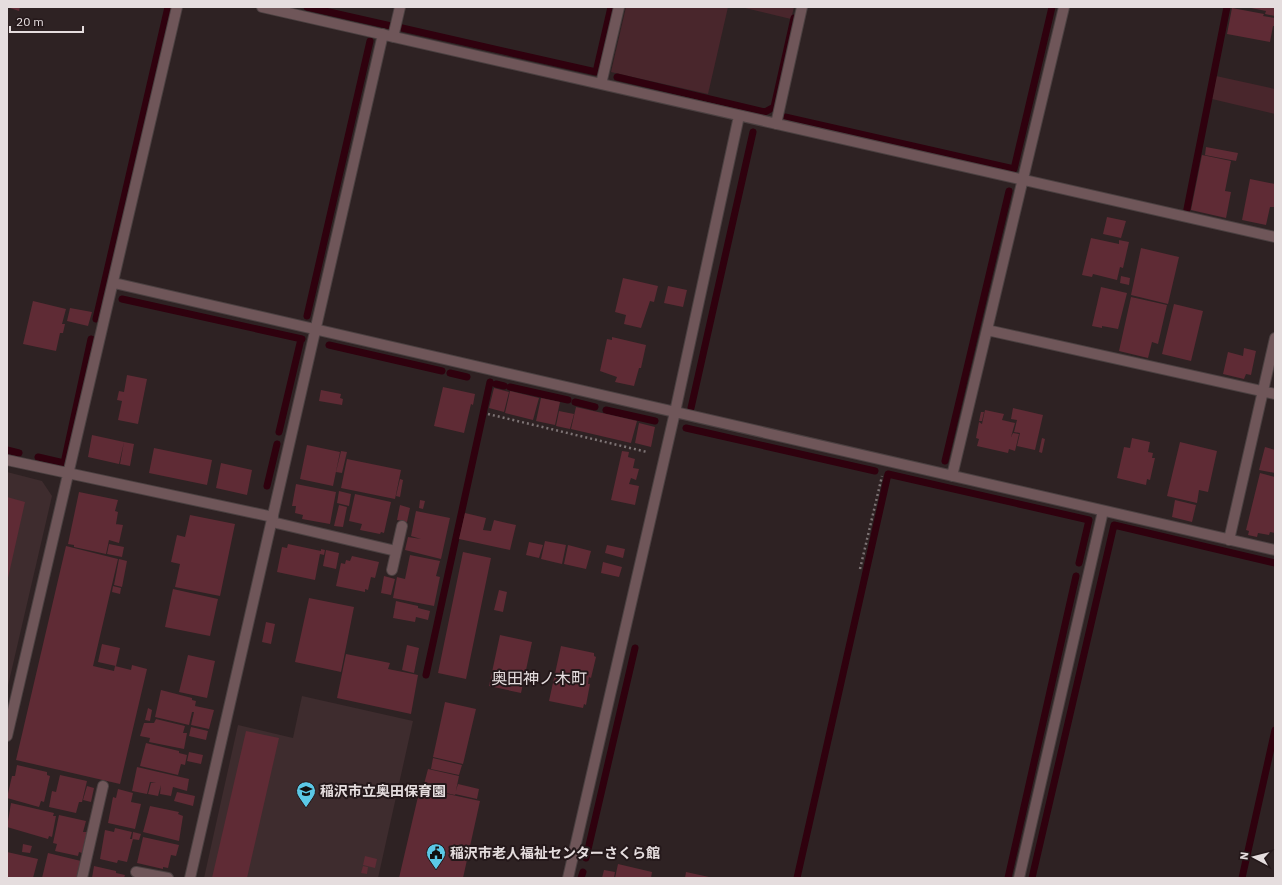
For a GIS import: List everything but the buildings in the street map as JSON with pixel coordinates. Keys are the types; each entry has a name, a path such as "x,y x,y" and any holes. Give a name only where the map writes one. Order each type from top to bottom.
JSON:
{"street":[{"path":"7,736 177,7"},
{"path":"262,7 1275,237"},
{"path":"394,37 400,7"},
{"path":"601,84 619,7"},
{"path":"776,124 802,7"},
{"path":"952,476 1064,7"},
{"path":"190,878 383,34"},
{"path":"568,878 674,412 739,116"},
{"path":"114,282 1275,550"},
{"path":"987,330 1275,394"},
{"path":"1229,540 1275,338"},
{"path":"7,460 272,520 396,551"},
{"path":"1019,878 1103,511"},
{"path":"392,570 402,526"},
{"path":"82,878 103,786"},
{"path":"136,872 168,878"}],"path":[{"path":"488,414 664,456"},
{"path":"860,569 885,461"}],"shaded area":[{"path":"626,7 728,7 708,94 611,72"},
{"path":"741,7 794,7 791,19"},
{"path":"1216,76 1275,89 1275,114 1212,99"},
{"path":"7,472 42,481 52,496 7,690"},
{"name":"稲沢市立奥田保育園","path":"302,696 413,721 378,878 204,878 238,725 293,738"}],"waterway":[{"path":"96,319 168,7"},
{"path":"307,7 391,26"},
{"path":"402,28 596,72 611,7"},
{"path":"785,117 1014,169 1052,7"},
{"path":"1187,209 1227,7"},
{"path":"617,77 765,112 774,107 794,18"},
{"path":"307,316 370,41"},
{"path":"691,408 753,132"},
{"path":"945,461 1009,191"},
{"path":"122,299 302,339"},
{"path":"38,457 64,463 91,339"},
{"path":"279,432 301,339"},
{"path":"329,345 442,371"},
{"path":"450,373 467,377"},
{"path":"426,675 490,382"},
{"path":"496,384 504,386"},
{"path":"510,387 568,400"},
{"path":"575,402 595,407"},
{"path":"606,410 655,421"},
{"path":"686,428 875,471"},
{"path":"267,486 277,444"},
{"path":"7,450 19,453"},
{"path":"797,878 888,474 1089,520 1079,563"},
{"path":"1032,878 1114,525 1275,563"},
{"path":"1008,878 1076,576"},
{"path":"586,858 635,648"},
{"path":"1242,878 1275,730"},
{"path":"581,878 583,872"}],"place":[{"name":"稲沢市立奥田保育園","path":"306,808"},
{"name":"稲沢市老人福祉センターさくら館","path":"436,870"}],"district":[{"name":"奥田神ノ木町","path":"539,678"}]}
